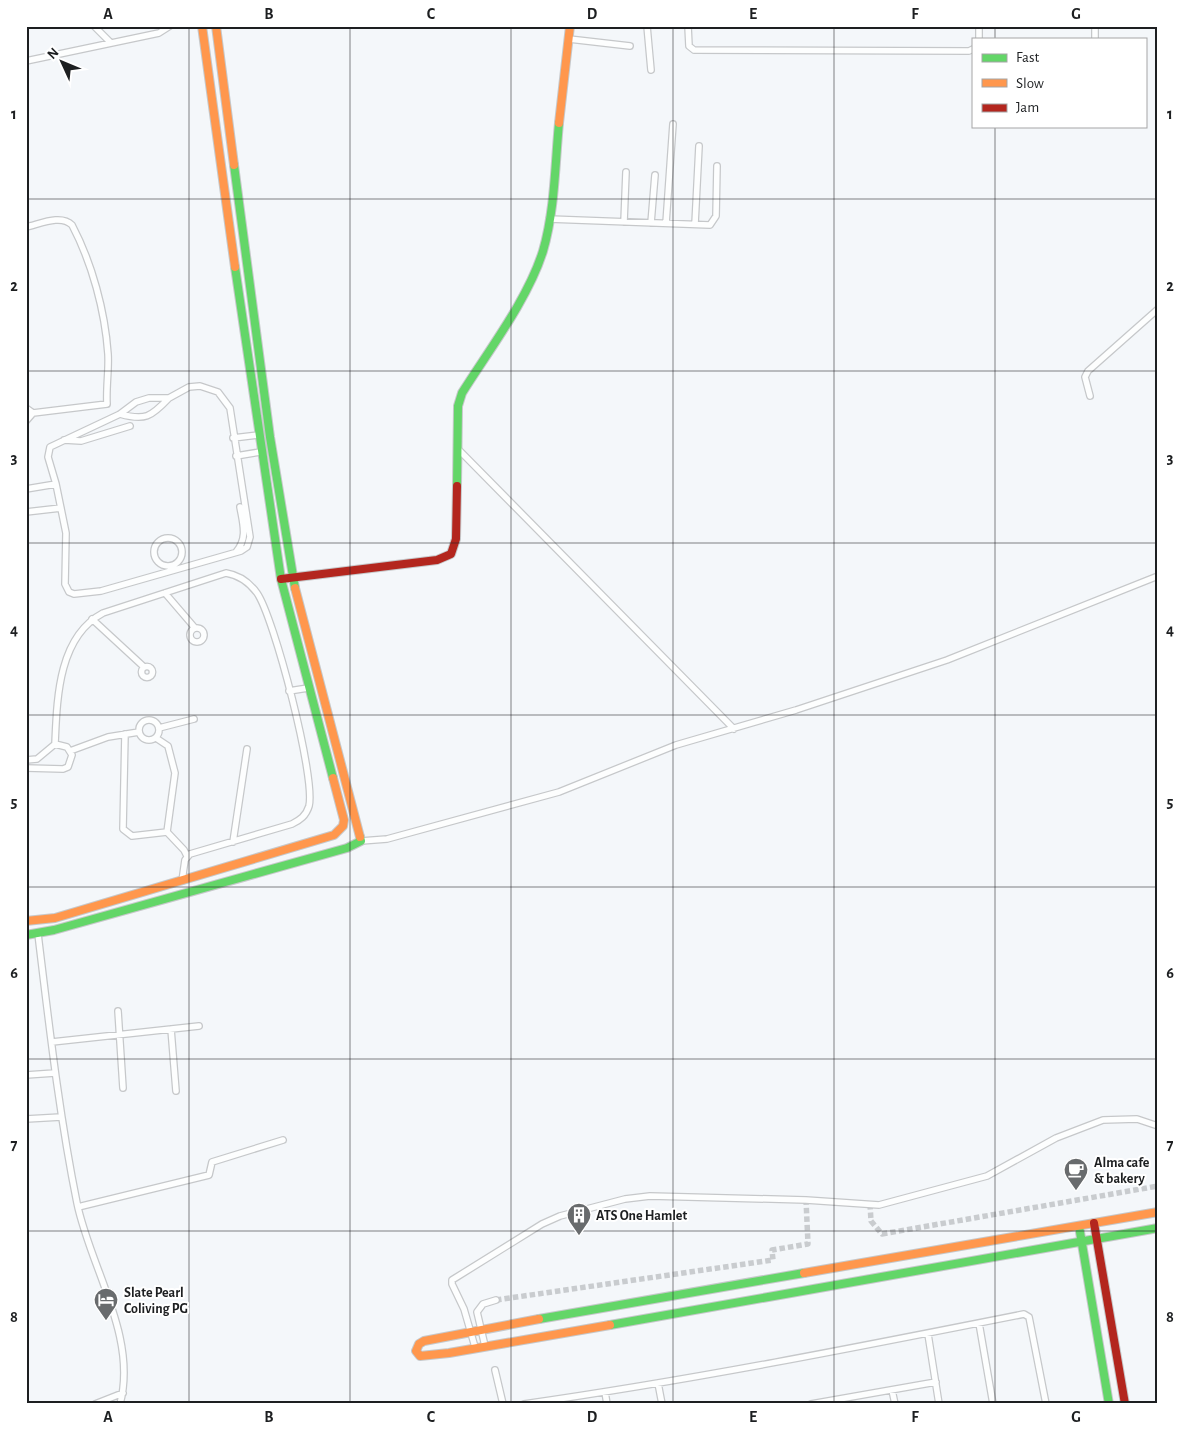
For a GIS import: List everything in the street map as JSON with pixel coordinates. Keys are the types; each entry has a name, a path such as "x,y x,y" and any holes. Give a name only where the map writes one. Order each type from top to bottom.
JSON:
{"street":[{"path":"94,26 111,43"},
{"path":"26,61 164,31 170,26"},
{"path":"26,921 55,918 334,835 340,830 344,820 281,579 260,452 202,26"},
{"path":"216,26 269,428 299,577 303,622 361,840"},
{"path":"281,579 437,560 451,554 456,539 458,406 462,393 532,280 543,250 549,218 570,26"},
{"path":"647,26 651,70"},
{"path":"688,26 689,46 694,50 972,49"},
{"path":"568,39 630,46"},
{"path":"666,224 674,124"},
{"path":"695,224 699,146"},
{"path":"549,218 710,225 715,221 717,166"},
{"path":"624,222 626,172"},
{"path":"651,223 655,176"},
{"path":"26,227 58,220 65,220 72,225 93,277 108,355 107,404 33,413 26,421"},
{"path":"1090,396 1085,377 1088,371 1158,309"},
{"path":"120,414 142,418 152,414 169,398 189,387 200,386 218,392 230,408 233,438 250,536 248,547 235,553 101,591 74,594 64,584 66,533 48,451 54,444 120,414 142,399 169,398"},
{"path":"26,408 33,413"},
{"path":"62,440 81,441 130,426"},
{"path":"233,438 258,435"},
{"path":"458,449 734,729"},
{"path":"236,456 260,452"},
{"path":"26,489 56,484"},
{"path":"235,553 244,541 240,507"},
{"path":"26,512 61,508"},
{"path":"165,539 173,540 179,544 182,551 178,562 171,566 163,565 157,561 154,553 156,546 165,539"},
{"path":"178,562 184,567"},
{"path":"163,565 163,573"},
{"path":"26,760 37,759 56,744 62,670 76,641 92,619 103,613 226,573 235,574 256,592 270,620 289,691 310,782 311,794 306,813 292,824 187,856"},
{"path":"26,935 38,934 347,848 361,840 387,839 559,792 650,755 947,660 1158,576"},
{"path":"166,593 195,628"},
{"path":"92,619 144,667"},
{"path":"289,691 308,688"},
{"path":"159,728 194,719"},
{"path":"139,732 142,724 148,720 154,721 159,728"},
{"path":"156,738 159,728"},
{"path":"70,751 105,738 139,732"},
{"path":"139,732 146,740 156,738 168,746 175,773 167,832"},
{"path":"125,734 123,829 132,836 167,832"},
{"path":"26,768 63,769 71,762 70,751 67,747 56,744"},
{"path":"233,842 247,749"},
{"path":"167,832 184,850 187,856 182,881"},
{"path":"38,934 61,1118 78,1207 104,1282 122,1350 125,1375 120,1404"},
{"path":"118,1011 118,1035 123,1088"},
{"path":"52,1042 199,1026"},
{"path":"171,1029 176,1091"},
{"path":"26,1075 56,1073"},
{"path":"26,1119 61,1118"},
{"path":"476,1347 452,1280 542,1224 560,1216 625,1199 650,1196 806,1200 870,1204 895,1202 987,1176 1056,1138 1103,1120 1137,1119 1158,1126"},
{"path":"78,1207 209,1175 212,1162 283,1140"},
{"path":"1158,1212 480,1329 424,1341 419,1344 416,1351 420,1356 425,1356 1158,1228"},
{"path":"1094,1223 1125,1404"},
{"path":"1079,1226 1109,1404"},
{"path":"485,1346 480,1329 478,1309 483,1304 496,1300"},
{"path":"524,1404 658,1383 928,1334 1024,1314 1029,1317 1046,1404"},
{"path":"979,1323 993,1404"},
{"path":"928,1334 939,1404"},
{"path":"495,1370 503,1404"},
{"path":"811,1404 854,1400 892,1390 936,1382"},
{"path":"658,1383 662,1404"},
{"path":"892,1390 894,1404"},
{"path":"95,1404 123,1392"},
{"path":"605,1392 607,1404"}],"tunnel":[{"path":"870,1204 871,1221 882,1234 1158,1186"},
{"path":"496,1300 773,1260 772,1250 808,1244 806,1200"}],"traffic: fast":[{"path":"457,486 458,406 462,393 518,306 543,251 550,219 559,123"},
{"path":"234,165 270,437 295,588"},
{"path":"235,267 281,579 333,778"},
{"path":"26,935 54,930 347,848 361,841 360,837"},
{"path":"1079,1226 1109,1404"},
{"path":"610,1325 1158,1228"},
{"path":"539,1319 804,1273"}],"traffic: slow":[{"path":"202,26 235,267"},
{"path":"216,26 234,165"},
{"path":"559,123 570,26"},
{"path":"295,588 360,837"},
{"path":"26,921 55,918 334,835 343,826 344,820 333,778"},
{"path":"804,1273 1158,1212"},
{"path":"539,1319 424,1341 419,1344 416,1351 420,1356 449,1353 610,1325"}],"traffic: jam":[{"path":"281,579 437,560 451,554 456,539 457,486"},
{"path":"1094,1223 1125,1404"}],"place":[{"name":"Alma cafe & bakery","path":"1076,1191"},
{"name":"ATS One Hamlet","path":"579,1236"},
{"name":"Slate Pearl Coliving PG","path":"106,1321"}]}
